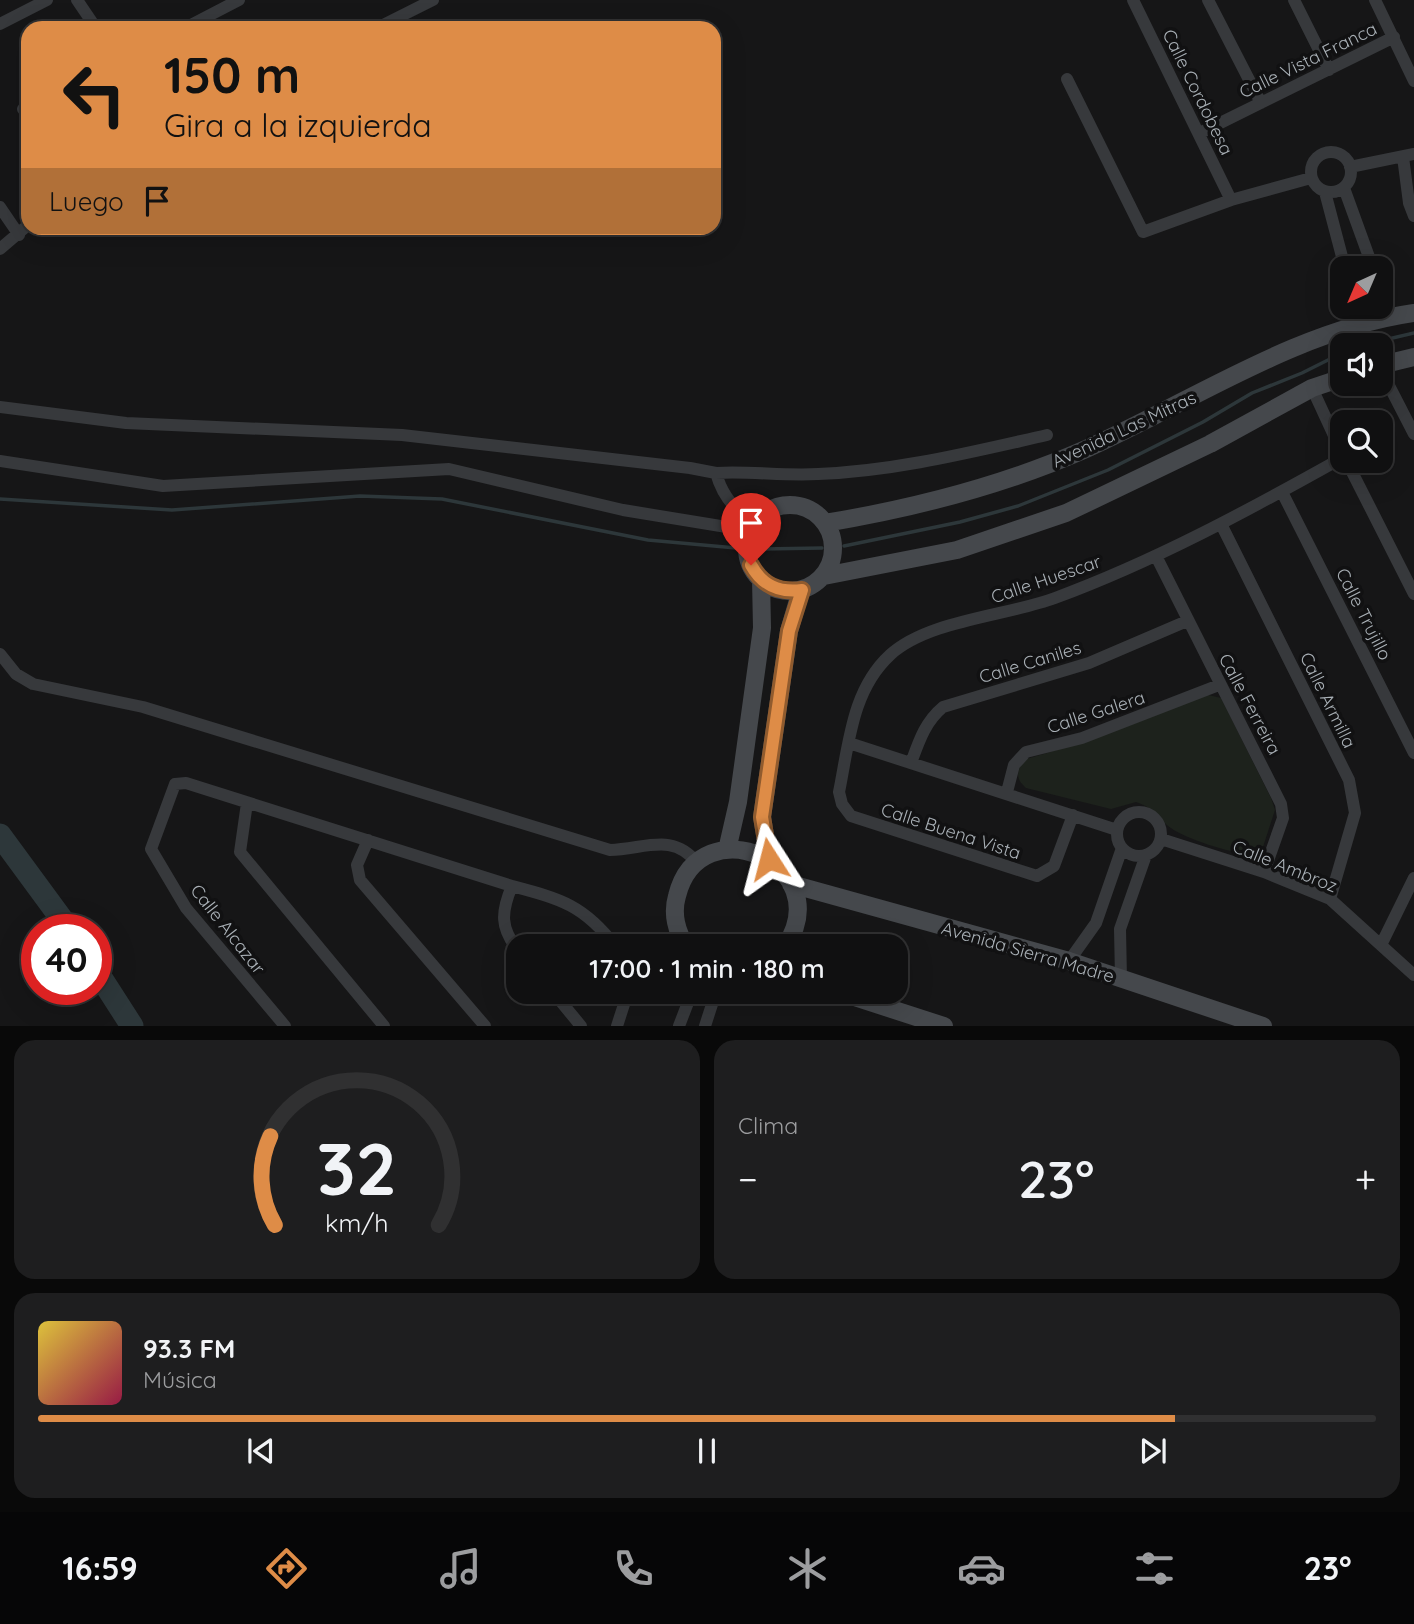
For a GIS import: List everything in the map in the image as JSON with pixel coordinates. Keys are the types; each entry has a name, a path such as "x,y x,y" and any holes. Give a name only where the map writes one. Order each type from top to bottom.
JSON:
{"street":[{"path":"0,24 47,0"},
{"path":"77,0 91,21"},
{"path":"198,21 239,0"},
{"path":"391,21 433,0"},
{"name":"Calle Cordobesa","path":"1133,0 1231,200"},
{"path":"1208,0 1261,103"},
{"path":"1294,0 1329,70"},
{"path":"1375,0 1414,81"},
{"name":"Calle Vista Franca","path":"1200,133 1394,37"},
{"path":"1067,79 1143,232 1231,200 1311,178"},
{"path":"1311,178 1315,159 1326,153 1339,154 1350,167 1350,176 1344,188 1369,256"},
{"path":"1350,167 1408,156 1409,203 1414,216"},
{"path":"1311,178 1325,192 1342,256"},
{"path":"1325,192 1344,188"},
{"path":"0,207 21,228"},
{"path":"0,249 21,232"},
{"name":"Avenida Las Mitras","path":"1393,316 1414,313"},
{"path":"1351,319 1351,326"},
{"name":"Avenida Las Mitras","path":"825,523 964,494 1032,472 1088,448 1238,374 1351,326 1380,319"},
{"path":"1393,363 1414,357"},
{"path":"824,576 834,550 825,523 811,511 793,505 768,512 753,527 748,556 761,579 775,589 802,590 824,576 957,550 1066,513 1164,467 1312,388 1330,382"},
{"path":"1312,388 1330,428"},
{"path":"1393,391 1413,431"},
{"path":"0,407 126,423 402,435 716,473 761,471 817,474 902,467 1046,435"},
{"path":"0,461 163,486 449,470 623,510 753,527"},
{"name":"Calle Huescar","path":"839,792 862,692 873,673 904,643 1056,598 1156,556 1222,524 1330,464"},
{"path":"716,473 720,487 753,527"},
{"path":"1351,473 1414,594"},
{"name":"Calle Trujillo","path":"1282,492 1414,753"},
{"name":"Calle Armilla","path":"1222,524 1349,780 1355,813 1330,899"},
{"name":"Calle Ferreira","path":"1156,556 1281,804 1283,818 1264,872"},
{"path":"727,850 738,802 762,628 761,579"},
{"path":"769,859 762,817 789,631 802,590"},
{"name":"Calle Caniles","path":"911,763 931,717 943,707 1088,663 1187,621"},
{"path":"0,654 16,674 33,684 143,707 610,850 669,843 680,846 697,863"},
{"name":"Calle Galera","path":"1007,792 1014,765 1026,752 1082,738 1219,685"},
{"path":"849,743 1007,792 1117,830"},
{"name":"Calle Alcazar","path":"247,803 186,783 175,784 151,849 186,908 285,1026"},
{"name":"Calle Buena Vista","path":"839,792 846,811 856,819 1032,876 1043,875 1054,866 1073,815"},
{"path":"384,1026 240,852 247,803 512,887 562,899 591,917 605,934"},
{"path":"1069,961 1096,923 1122,848 1117,830 1127,815 1144,812 1158,822 1161,839 1153,852 1133,855 1122,848"},
{"name":"Calle Ambroz","path":"1161,839 1264,872 1330,899 1414,975"},
{"path":"369,840 357,865 360,880 485,1026"},
{"path":"681,934 676,922 676,900 683,879 697,863 727,850 749,851 769,859 791,884 797,918 790,934"},
{"path":"1121,979 1120,929 1146,855"},
{"path":"1381,945 1414,878"},
{"name":"Avenida Sierra Madre","path":"791,884 1069,961 1263,1026"},
{"path":"506,936 502,916 512,887"},
{"path":"1096,923 1120,929"},
{"path":"563,1004 581,1026"},
{"path":"617,1026 624,1004"},
{"path":"679,1026 687,1004"},
{"path":"705,1026 712,1004"},
{"path":"876,1004 944,1026"}],"shaded area":[{"path":"1204,694 1221,698 1271,798 1275,810 1261,853 1229,851 1189,837 1171,828 1149,808 1136,802 1111,809 1026,788 1020,781 1018,772 1023,760 1115,731"}],"waterway":[{"path":"1393,338 1414,333"},
{"path":"844,546 960,522 1018,506 1108,470 1203,422 1252,393 1330,359"},
{"path":"0,499 172,510 360,496 442,499 648,540 736,548"},
{"path":"758,549 822,548"},
{"path":"0,835 58,914"},
{"path":"112,995 132,1026"}],"route":[{"path":"751,565 767,585 775,589 793,592 802,590 789,631 762,817 769,859"}]}
